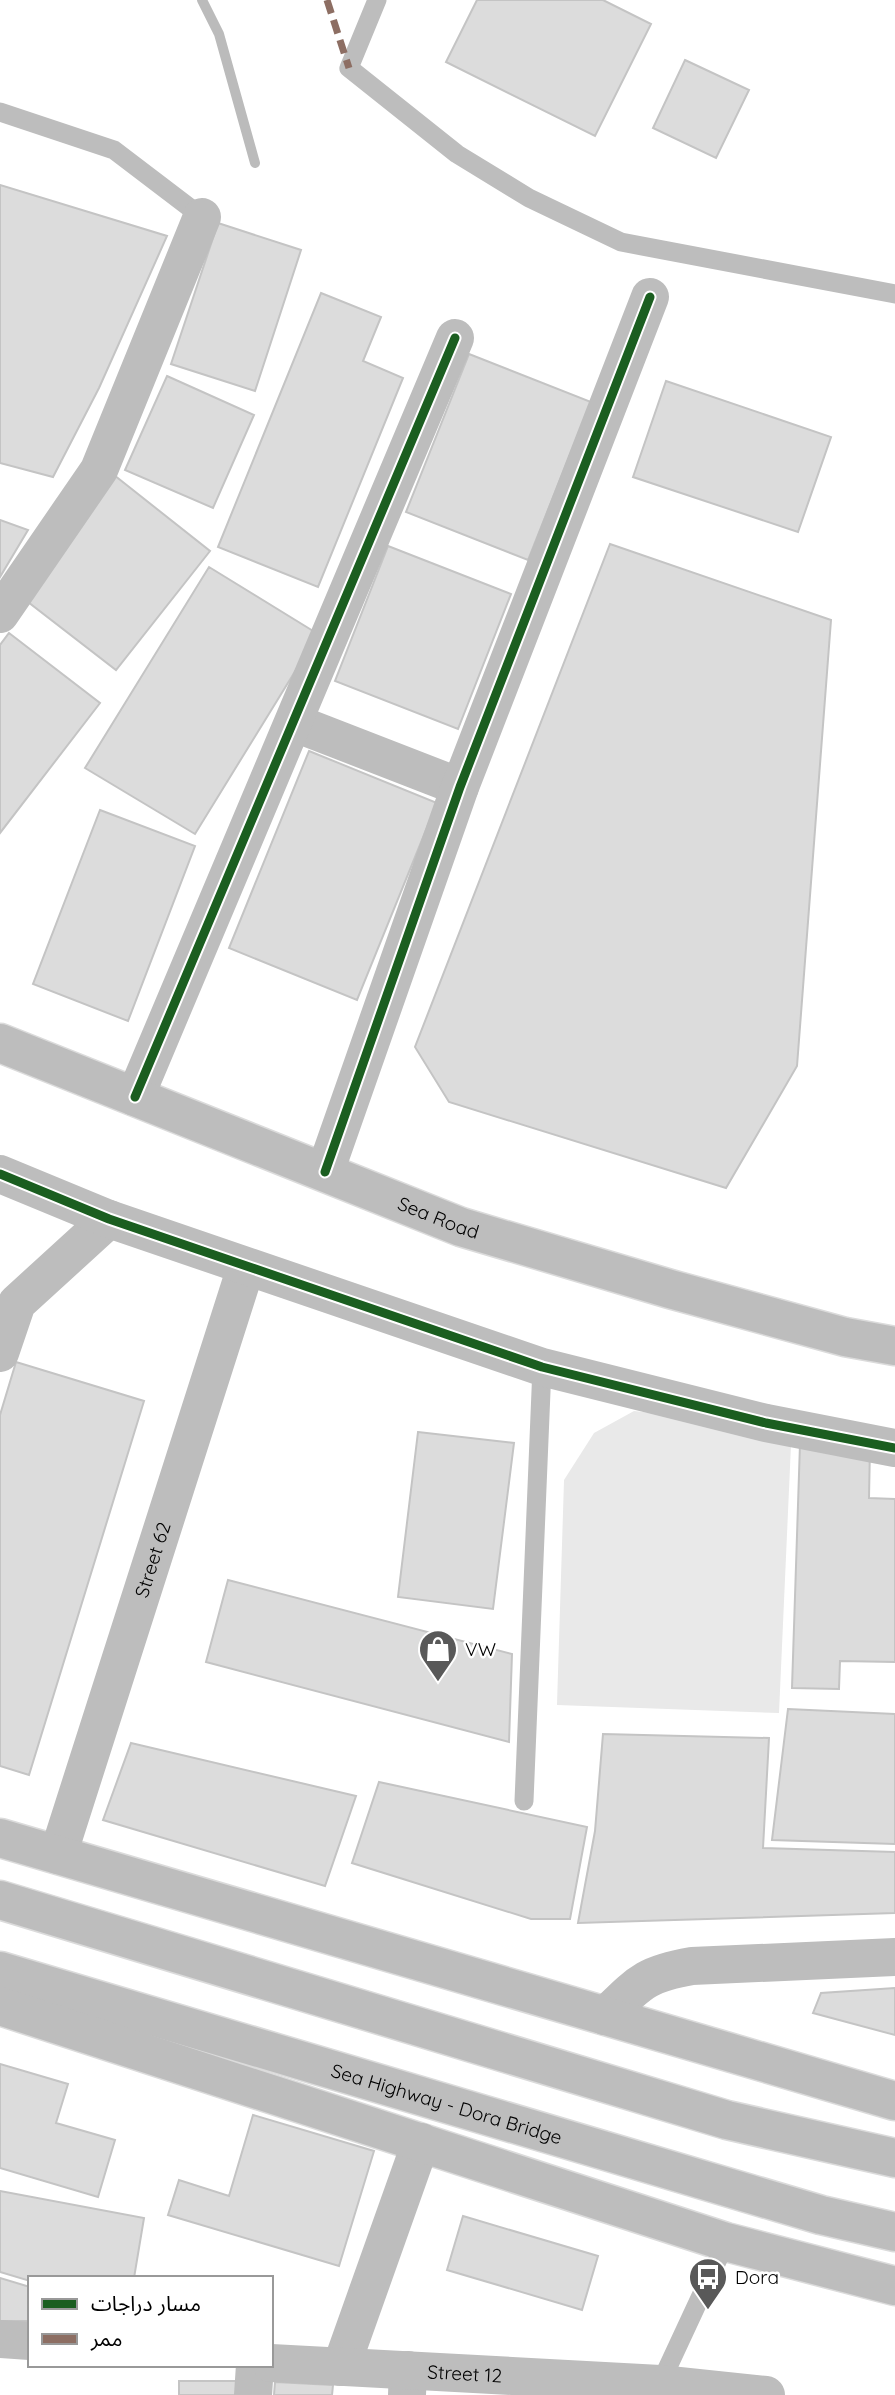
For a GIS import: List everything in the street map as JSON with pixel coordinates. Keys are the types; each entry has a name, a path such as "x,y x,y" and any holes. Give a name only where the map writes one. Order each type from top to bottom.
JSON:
{"main road":[{"path":"0,614 99,470 202,217"},
{"path":"325,1172 460,787 650,297"},
{"path":"135,1097 295,723 455,338"},
{"path":"295,723 460,787"},
{"name":"Sea Road","path":"0,1043 461,1227 845,1337 895,1346"},
{"path":"0,1174 109,1219 542,1367 765,1423 895,1448"},
{"path":"0,1353 17,1303 109,1219"},
{"name":"Street 62","path":"58,1855 246,1267"},
{"path":"0,1838 895,2101"},
{"path":"0,1900 727,2120 895,2158"},
{"path":"605,2015 644,1978 662,1971 692,1966 895,1957"},
{"name":"Sea Highway - Dora Bridge","path":"0,1971 807,2211 895,2232"},
{"path":"0,2007 726,2242 895,2286"},
{"path":"341,2367 421,2142"},
{"path":"0,2339 28,2341"},
{"name":"Street 12","path":"273,2363 341,2367 408,2382 488,2385 660,2384 766,2395"},
{"path":"253,2395 255,2367"}],"lane":[{"path":"377,0 349,68 457,154 528,198 621,242 895,294"},
{"path":"0,112 114,150 202,217"},
{"path":"524,1801 542,1367"},
{"path":"660,2384 726,2242"}],"shaded area":[{"path":"634,1411 732,1422 791,1445 779,1713 557,1705 564,1480 594,1433"}],"building":[{"path":"477,0 603,0 651,24 595,136 446,62"},
{"path":"685,60 749,90 716,158 653,128"},
{"path":"0,185 167,236 99,388 53,477 0,463"},
{"path":"218,223 301,250 255,391 171,364"},
{"path":"321,293 381,317 363,361 403,378 318,587 218,547"},
{"path":"469,354 591,402 528,560 406,512"},
{"path":"167,376 254,415 213,508 125,470"},
{"path":"666,381 831,437 798,532 633,477"},
{"path":"114,475 210,551 116,670 19,595"},
{"path":"0,520 28,530 0,577"},
{"path":"610,544 831,620 797,1066 726,1188 449,1102 415,1047"},
{"path":"388,546 511,594 458,729 335,681"},
{"path":"209,567 318,634 195,834 85,768"},
{"path":"9,633 100,703 0,833 0,645"},
{"path":"309,751 437,803 357,1000 229,948"},
{"path":"100,810 195,846 128,1021 33,984"},
{"path":"16,1362 144,1401 29,1775 0,1766 0,1415"},
{"path":"418,1432 514,1443 493,1609 398,1597"},
{"path":"800,1444 870,1446 869,1498 895,1499 895,1662 840,1661 839,1689 792,1688"},
{"path":"228,1580 512,1654 509,1742 206,1662"},
{"path":"788,1709 895,1714 895,1844 772,1840"},
{"path":"603,1734 769,1738 763,1848 895,1852 895,1913 578,1923 595,1831"},
{"path":"131,1743 356,1796 325,1886 103,1820"},
{"path":"379,1782 587,1827 570,1919 531,1919 352,1863"},
{"path":"895,1988 895,2035 813,2013 821,1993"},
{"path":"0,2064 68,2084 56,2123 115,2140 98,2197 0,2168"},
{"path":"253,2115 374,2151 339,2266 168,2215 179,2180 229,2196"},
{"path":"0,2191 144,2218 134,2276 28,2276 28,2280 0,2272"},
{"path":"463,2216 598,2256 582,2310 447,2270"},
{"path":"0,2278 28,2286 28,2321 0,2321"},
{"path":"179,2381 238,2381 238,2395 179,2395"},
{"path":"275,2382 333,2385 332,2395 274,2395"}],"waterway":[{"path":"202,0 219,34 255,163"}],"marked path":[{"path":"327,0 349,68"}],"cycle path":[{"path":"325,1172 460,787 650,297"},
{"path":"135,1097 455,338"},
{"path":"0,1174 109,1219 542,1367 766,1423 895,1448"}],"place":[{"name":"VW","path":"438,1683"},
{"name":"Dora","path":"708,2311"}]}
